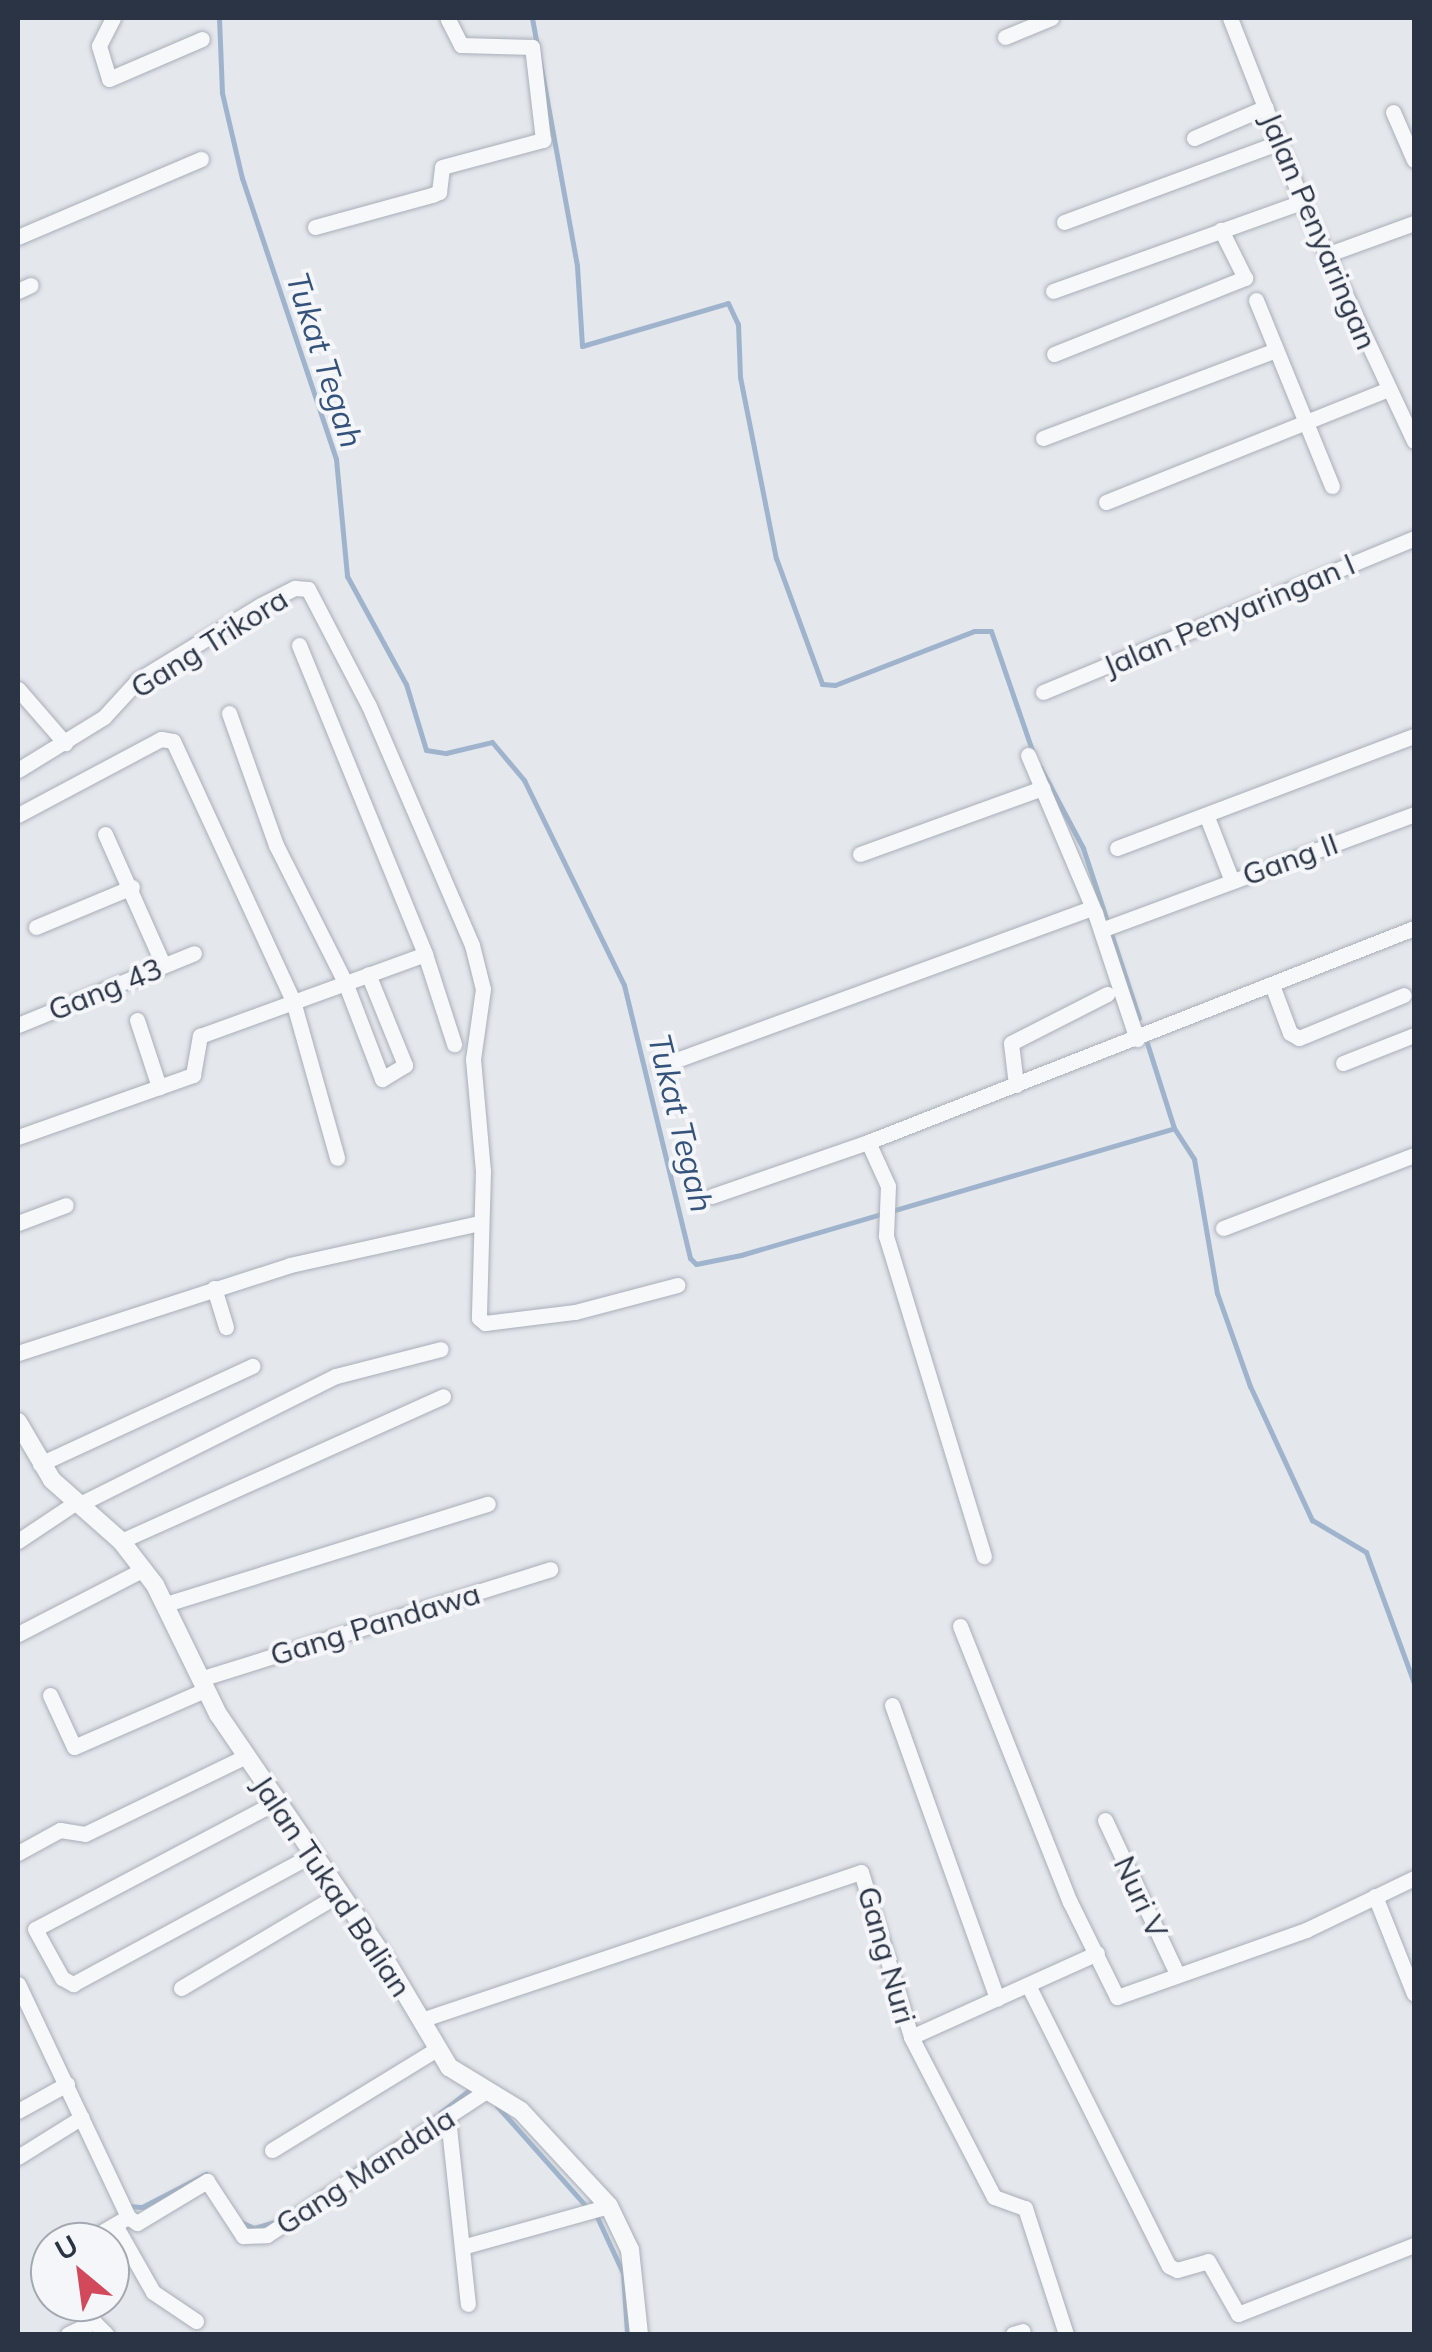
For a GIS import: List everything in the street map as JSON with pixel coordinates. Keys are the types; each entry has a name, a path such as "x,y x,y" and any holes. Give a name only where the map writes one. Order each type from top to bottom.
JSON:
{"street":[{"path":"113,18 99,46 109,79 202,40"},
{"path":"314,228 432,196 439,192 442,167 543,140 534,50 528,44 461,45 447,18"},
{"path":"1006,36 1051,18"},
{"name":"Jalan Penyaringan","path":"1230,18 1302,202 1414,441"},
{"path":"1194,138 1266,107"},
{"path":"1393,112 1414,160"},
{"path":"1064,222 1280,142"},
{"path":"18,237 201,158"},
{"path":"1053,291 1302,202"},
{"path":"1326,255 1414,222"},
{"path":"1054,354 1245,278 1222,230"},
{"path":"1256,300 1303,424 1332,486"},
{"path":"1043,438 1276,350"},
{"path":"1106,502 1388,388"},
{"name":"Jalan Penyaringan I","path":"1043,692 1414,538"},
{"name":"Gang Trikora","path":"18,770 104,716 138,680 261,605 304,587 369,706 472,945 483,989 474,1058 483,1171 479,1223"},
{"path":"299,645 425,954 454,1044"},
{"path":"18,690 65,743"},
{"path":"229,713 276,845 345,982 376,1074 382,1079 402,1072 368,974"},
{"path":"1117,848 1414,736"},
{"path":"18,816 170,739 292,1000 337,1158"},
{"path":"1028,755 1092,908 1107,928 1138,1038"},
{"path":"860,854 1042,788"},
{"name":"Gang II","path":"1107,928 1414,814"},
{"path":"1207,817 1232,881"},
{"path":"105,834 132,887 163,964"},
{"path":"36,927 132,887"},
{"path":"660,1066 1092,908"},
{"path":"712,1196 868,1142 1414,928"},
{"name":"Gang 43","path":"18,1025 194,953"},
{"path":"18,1137 197,1072 200,1036 425,954"},
{"path":"1272,985 1290,1032 1299,1038 1404,995"},
{"path":"1016,1085 1011,1043 1107,994"},
{"path":"136,1020 159,1087"},
{"path":"1343,1063 1414,1035"},
{"path":"868,1142 891,1205 888,1224 984,1556"},
{"path":"1223,1228 1414,1155"},
{"path":"18,1223 66,1206"},
{"path":"18,1353 214,1288 479,1223 476,1312 485,1323 594,1308 677,1285"},
{"path":"214,1288 226,1327"},
{"path":"18,1541 77,1504 336,1376 441,1349"},
{"path":"40,1464 252,1366"},
{"path":"121,1541 443,1396"},
{"name":"Jalan Tukad Balian","path":"18,1422 40,1464 77,1504 121,1541 144,1569 166,1604 202,1685 457,2076 521,2111 610,2206 630,2250 640,2334"},
{"path":"166,1604 488,1504"},
{"path":"18,1634 144,1569"},
{"name":"Gang Pandawa","path":"50,1694 74,1747 202,1685 550,1570"},
{"path":"960,1626 1097,1954 1121,1999 1177,1974 1281,1940 1414,1878"},
{"path":"892,1705 997,1999"},
{"path":"18,1853 60,1830 85,1834 246,1756"},
{"path":"276,1802 35,1929 62,1978 73,1984 312,1855"},
{"name":"Nuri V","path":"1106,1820 1177,1974"},
{"name":"Gang Nuri","path":"420,2020 860,1872 911,2037 994,2197 1024,2208 1066,2334"},
{"path":"181,1988 339,1894"},
{"path":"1375,1896 1414,1994"},
{"path":"911,2037 1097,1954"},
{"path":"18,1984 82,2117 154,2292 196,2321"},
{"path":"1028,1985 1169,2266 1177,2270 1208,2261 1238,2314 1414,2244"},
{"path":"272,2150 437,2048"},
{"path":"18,2110 67,2084"},
{"name":"Gang Mandala","path":"122,2221 137,2223 212,2183 243,2236 262,2236 485,2092"},
{"path":"18,2156 82,2117"},
{"path":"448,2118 468,2304"},
{"path":"462,2247 610,2206"},
{"path":"68,2334 91,2322 106,2334"}],"waterway":[{"name":"Tukat Tegah","path":"219,18 222,93 242,178 336,459 347,576 406,684 426,750 446,753 492,742 524,780 624,985 690,1258 696,1264 741,1255 1174,1128 1194,1159 1217,1293 1250,1386 1312,1520 1366,1552 1414,1683"},
{"path":"532,18 577,266 582,346 728,303 738,324 740,377 776,558 822,684 835,685 974,631 991,631 1033,753"},
{"path":"1040,767 1083,848 1139,1018"},
{"path":"1147,1043 1174,1128"},
{"path":"440,2113 468,2091 476,2095"},
{"path":"497,2106 584,2204"},
{"path":"127,2206 142,2207 206,2174"},
{"path":"597,2217 623,2273 627,2334"},
{"path":"241,2222 254,2228 272,2223"}]}
